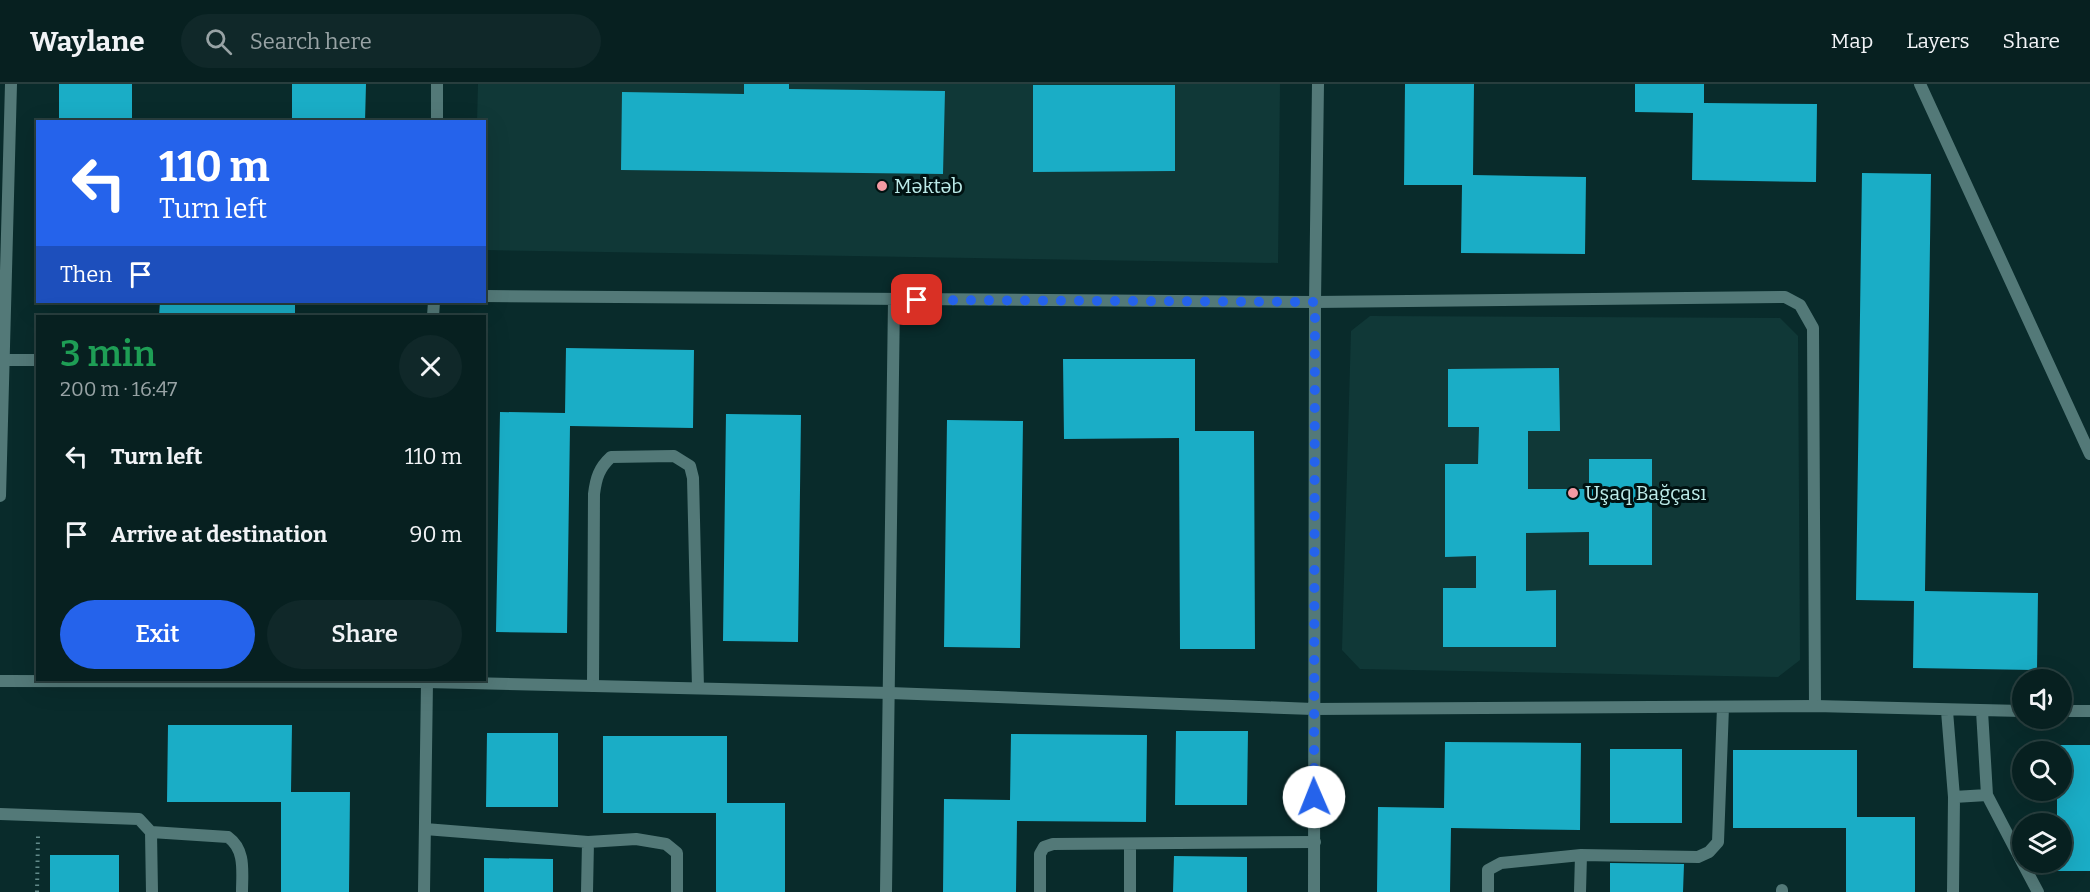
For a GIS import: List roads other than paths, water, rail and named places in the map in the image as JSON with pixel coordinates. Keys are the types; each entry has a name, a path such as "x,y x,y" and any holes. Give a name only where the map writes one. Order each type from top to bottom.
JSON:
{"street":[{"path":"0,496 11,84"},
{"path":"437,84 437,120"},
{"path":"1314,892 1315,302 1318,84"},
{"path":"1920,84 2090,454"},
{"path":"486,296 1315,302 1785,297 1800,305 1813,328 1815,706"},
{"path":"886,892 894,300"},
{"path":"3,360 36,360"},
{"path":"593,686 594,494 597,475 611,457 674,456 690,466 693,478 698,688"},
{"path":"0,681 427,681 890,693 1313,709 1815,706 2012,711"},
{"path":"424,892 427,681"},
{"path":"1488,892 1488,870 1501,863 1581,855 1698,857 1709,852 1718,842 1723,706"},
{"path":"1947,711 1954,797 1953,892"},
{"path":"1982,711 1987,795 2012,843"},
{"path":"2072,711 2090,711"},
{"path":"1954,797 1987,795"},
{"path":"0,814 139,819 151,832 152,892"},
{"path":"424,829 588,842 636,839 666,844 677,853 677,892"},
{"path":"151,832 228,837 236,843 242,856 242,892"},
{"path":"587,892 588,842"},
{"path":"1040,892 1040,854 1044,847 1053,844 1315,842"},
{"path":"1130,844 1130,892"},
{"path":"1580,892 1581,855"},
{"path":"2028,873 2038,892"}],"place":[{"name":"Məktəb","path":"882,186"},
{"name":"Uşaq Bağçası","path":"1573,493"}]}
